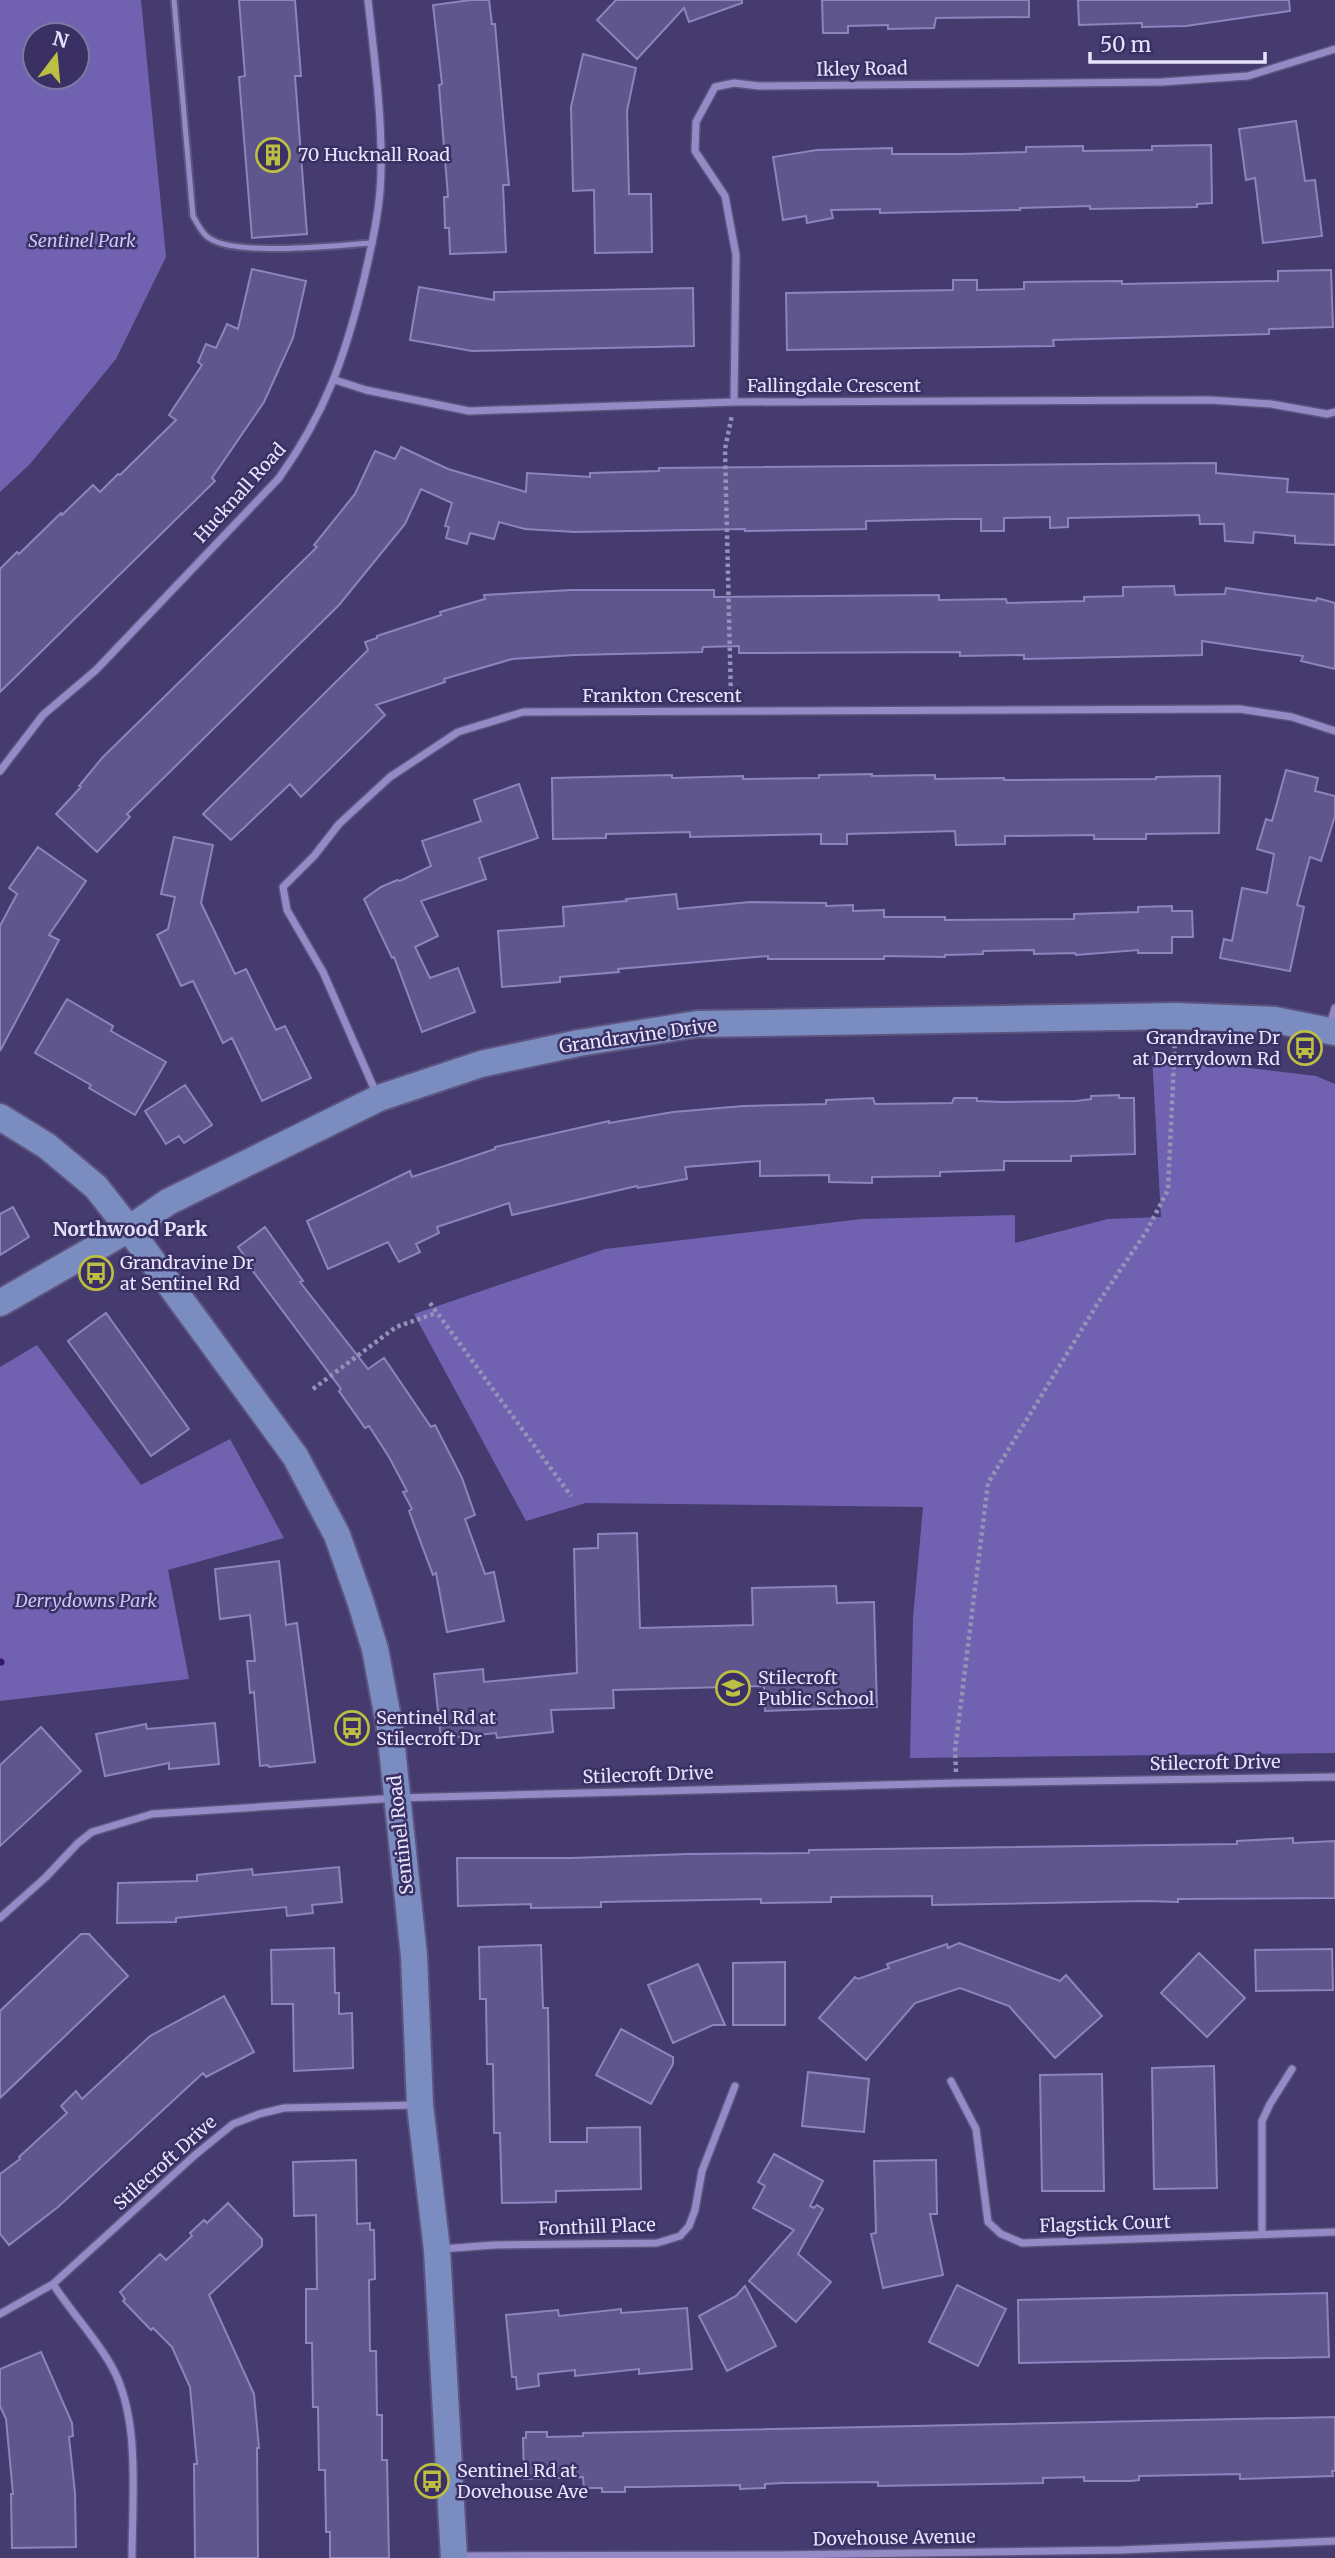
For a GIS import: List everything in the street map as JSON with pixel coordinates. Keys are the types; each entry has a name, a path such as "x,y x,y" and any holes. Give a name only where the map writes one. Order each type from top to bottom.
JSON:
{"street":[{"name":"Hucknall Road","path":"0,771 43,715 96,670 279,478 305,442 335,380 351,334 373,243 381,172 379,98 368,0"},
{"name":"Ikley Road","path":"734,402 736,255 725,197 695,151 696,122 715,87 734,83 759,86 1162,82 1248,76 1334,52"},
{"name":"Fallingdale Crescent","path":"335,380 366,390 469,411 734,402 1210,400 1271,404 1327,414 1335,412"},
{"name":"Frankton Crescent","path":"379,1098 323,972 294,923 284,898 283,887 314,856 339,824 390,777 458,732 523,712 1240,709 1292,718 1335,731"},
{"name":"Grandravine Drive","path":"0,1303 129,1229 168,1202 379,1098 481,1064 579,1043 697,1024 1176,1016 1333,1023"},
{"name":"Sentinel Road","path":"0,1117 47,1146 96,1187 280,1433 337,1535 375,1649 390,1729 414,1956 420,2105 437,2250 454,2557"},
{"name":"Stilecroft Drive","path":"0,1918 92,1832 152,1814 397,1798 956,1783 1335,1777"},
{"path":"1262,2234 1262,2121 1292,2069"},
{"name":"Flagstick Court","path":"951,2081 976,2129 988,2222 1000,2234 1022,2243 1335,2232"},
{"name":"Fonthill Place","path":"437,2250 494,2245 657,2243 680,2236 689,2226 695,2210 702,2171 735,2086"},
{"name":"Stilecroft Drive","path":"0,2314 53,2284 233,2124 284,2108 420,2105"},
{"path":"53,2284 112,2366 131,2418 132,2558"},
{"name":"Dovehouse Avenue","path":"454,2557 1121,2554 1335,2541"}],"lane":[{"path":"174,0 193,216 207,237 227,246 258,248 373,243"}],"path":[{"path":"731,711 725,449 734,402"},
{"path":"956,1783 955,1751 988,1483 1098,1303 1146,1232 1168,1190 1176,1016"},
{"path":"429,1303 571,1496"},
{"path":"313,1390 396,1327 436,1313"}],"green space":[{"name":"Sentinel Park","path":"0,0 141,0 166,257 116,359 30,464 0,492"},
{"path":"1152,1056 1316,1076 1335,1084 1335,1753 910,1758 913,1618 923,1507 586,1503 526,1521 414,1314 605,1249 862,1219 1015,1215 1015,1243 1108,1219 1161,1217"},
{"name":"Derrydowns Park","path":"37,1345 141,1485 230,1439 284,1538 168,1570 189,1679 0,1701 0,1367"}],"building":[{"name":"70 Hucknall Road","path":"239,0 295,0 301,76 295,76 307,234 252,238 239,77 245,76"},
{"path":"489,0 492,24 495,24 509,185 503,185 506,252 450,254 449,228 445,228 444,197 448,197 439,85 442,84 433,5"},
{"path":"616,0 742,0 742,3 689,22 684,8 637,59 597,20"},
{"path":"822,0 1029,0 1029,17 936,18 934,28 848,26 848,33 823,33"},
{"path":"1078,0 1289,0 1290,11 1186,26 1142,27 1142,23 1079,25"},
{"path":"583,54 636,68 627,111 629,194 651,194 652,252 595,253 594,190 573,191 571,107"},
{"path":"1296,121 1305,181 1315,180 1322,236 1263,243 1255,178 1246,180 1239,129"},
{"path":"1211,145 1212,203 1197,204 1197,207 1090,209 1090,206 880,213 880,209 831,210 833,218 807,223 806,216 783,220 773,157 817,150 892,148 892,154 961,154 1026,152 1026,147 1083,146 1083,151 1152,150 1152,146"},
{"path":"252,269 306,281 293,338 264,402 212,478 215,481 0,692 0,569 93,485 100,492 176,420 169,415 202,365 198,362 206,344 216,348 227,324 238,329"},
{"path":"1331,270 1333,327 1269,329 1269,334 1053,340 1054,346 787,350 786,293 953,290 953,280 977,280 977,290 1024,289 1024,282 1122,281 1122,284 1278,281 1278,271"},
{"path":"419,287 494,300 494,292 693,288 694,346 472,351 410,340"},
{"path":"401,447 448,469 526,492 527,473 590,477 590,473 659,471 659,468 1216,463 1216,473 1288,479 1287,492 1335,494 1335,545 1295,543 1295,536 1254,532 1253,543 1225,541 1224,524 1200,524 1199,515 1068,518 1068,527 1050,528 1050,517 1004,518 1004,531 981,531 981,519 866,521 866,529 745,531 575,532 525,529 499,522 494,539 470,533 467,544 446,538 449,527 445,526 452,503 421,489 405,524 339,605 127,814 130,817 97,852 56,814 81,787 79,786 102,758 317,547 314,545 355,494 375,451 395,459"},
{"path":"1174,586 1175,595 1225,594 1226,588 1316,601 1317,598 1335,603 1335,669 1301,661 1303,656 1202,641 1202,655 1024,659 1024,655 960,656 960,652 739,653 739,646 703,647 702,652 512,659 444,679 445,682 376,705 385,715 301,797 290,784 231,840 203,814 368,650 365,642 441,615 440,612 485,599 484,595 571,590 714,590 714,597 939,595 939,600 1006,599 1007,603 1084,601 1084,597 1123,596 1123,587"},
{"path":"1286,770 1318,778 1315,791 1335,796 1335,816 1321,861 1310,857 1297,905 1304,907 1290,971 1220,958 1224,939 1232,941 1242,888 1267,893 1274,854 1257,849 1266,819 1272,821"},
{"path":"872,774 935,775 935,779 1004,780 1220,776 1219,833 1146,834 1146,839 1094,839 1094,835 1005,836 1005,844 956,845 955,831 847,834 847,844 821,844 821,834 690,837 690,832 606,834 606,838 553,839 552,778 672,775 672,778 743,776 743,779"},
{"path":"519,784 538,838 479,858 486,879 421,901 438,936 415,947 430,978 458,968 475,1012 422,1032 394,957 392,958 364,899 381,887 431,866 422,841 481,821 474,800"},
{"path":"174,837 213,845 201,903 235,974 246,969 276,1030 285,1026 311,1078 262,1101 232,1038 223,1043 193,981 181,986 157,935 168,929 175,897 161,894"},
{"path":"38,847 86,881 49,935 59,940 0,1051 0,926 17,894 9,888"},
{"path":"676,894 678,909 750,902 826,903 826,906 853,905 853,911 884,910 884,917 945,917 945,920 1074,919 1074,914 1138,912 1138,907 1172,906 1172,911 1192,911 1193,937 1172,937 1172,953 1138,953 1138,950 1076,955 1034,954 1034,950 983,951 983,954 945,957 884,956 884,959 768,959 768,956 618,969 619,972 560,977 560,982 502,987 498,931 564,926 563,907"},
{"path":"67,999 113,1026 111,1031 166,1062 135,1115 89,1088 91,1085 35,1053"},
{"path":"185,1085 212,1125 184,1143 179,1136 166,1144 145,1111"},
{"path":"1119,1095 1119,1098 1134,1098 1135,1154 1071,1156 1071,1161 1004,1161 1004,1170 940,1172 940,1176 872,1177 872,1183 829,1182 829,1175 760,1176 760,1161 685,1167 687,1179 638,1188 637,1186 512,1215 509,1203 437,1227 439,1233 416,1244 420,1252 399,1262 388,1242 328,1269 307,1221 410,1171 412,1177 495,1147 609,1121 743,1106 826,1104 826,1100 873,1098 875,1104 952,1103 954,1098 1003,1102 1076,1101 1091,1099 1091,1096"},
{"path":"13,1207 29,1237 0,1255 0,1214"},
{"path":"265,1227 303,1281 300,1282 368,1369 384,1358 431,1427 435,1425 462,1478 475,1515 465,1519 485,1574 494,1572 504,1621 447,1632 436,1573 433,1575 409,1511 412,1509 403,1492 407,1491 389,1457 369,1426 365,1428 339,1391 341,1389 252,1270 254,1269 238,1247"},
{"path":"106,1313 189,1429 151,1456 68,1341"},
{"path":"637,1533 640,1628 753,1625 752,1588 836,1586 837,1603 874,1602 877,1707 765,1711 764,1686 613,1690 614,1708 551,1710 553,1732 497,1738 496,1733 441,1739 434,1674 483,1669 484,1682 577,1673 574,1549 598,1548 598,1534"},
{"path":"279,1561 286,1625 297,1623 315,1762 269,1767 260,1766 254,1692 250,1693 247,1661 255,1661 250,1615 220,1619 215,1569"},
{"path":"215,1723 219,1764 169,1769 169,1763 105,1776 96,1734 146,1724 147,1729"},
{"path":"41,1727 81,1771 0,1846 0,1765"},
{"path":"1293,1838 1293,1843 1335,1841 1335,1898 932,1905 932,1896 831,1897 831,1902 761,1903 761,1899 601,1902 601,1907 531,1908 531,1904 458,1906 457,1858 1237,1844 1237,1841"},
{"path":"339,1867 342,1902 312,1905 313,1913 287,1916 286,1907 176,1918 176,1922 117,1923 118,1883 197,1881 197,1875 252,1869 253,1875"},
{"path":"81,1934 89,1934 128,1976 0,2098 0,2011"},
{"path":"959,1943 1060,1981 1066,1975 1102,2016 1055,2058 1009,2006 960,1988 915,2003 866,2060 819,2018 855,1977 858,1979 889,1968 887,1964 947,1944 948,1948"},
{"path":"541,1945 543,2008 548,2008 550,2142 587,2142 587,2128 640,2127 641,2189 556,2191 556,2202 502,2203 500,2133 494,2133 493,2064 487,2064 486,1999 480,1999 479,1947"},
{"path":"334,1948 335,1993 339,1993 339,2014 352,2013 353,2068 294,2071 293,2004 272,2004 271,1950"},
{"path":"1332,1949 1333,1990 1256,1991 1255,1950"},
{"path":"1199,1953 1245,1998 1207,2037 1161,1993"},
{"path":"785,1962 785,2025 733,2025 733,1963"},
{"path":"698,1964 725,2025 713,2025 673,2043 648,1985"},
{"path":"224,1996 254,2052 206,2077 203,2073 58,2207 9,2245 0,2234 0,2174 20,2159 19,2157 67,2113 61,2106 76,2091 82,2099 150,2036"},
{"path":"621,2029 673,2057 673,2064 651,2104 596,2075"},
{"path":"1214,2066 1217,2188 1154,2189 1152,2068"},
{"path":"808,2072 869,2079 864,2132 802,2126"},
{"path":"1102,2074 1104,2191 1042,2191 1040,2075"},
{"path":"774,2154 823,2181 810,2206 814,2208 817,2205 823,2209 798,2254 831,2282 796,2322 749,2281 794,2230 753,2208 765,2186 758,2182"},
{"path":"356,2160 357,2224 370,2223 370,2230 374,2230 375,2279 369,2280 370,2351 376,2351 377,2415 382,2415 382,2460 387,2460 389,2558 330,2558 330,2532 326,2532 325,2470 319,2470 318,2407 313,2407 312,2343 306,2343 306,2289 317,2289 316,2215 294,2216 293,2162"},
{"path":"936,2160 937,2214 930,2214 943,2275 883,2288 871,2234 876,2233 874,2161"},
{"path":"228,2203 262,2239 262,2246 209,2295 254,2394 259,2448 258,2558 195,2558 194,2464 197,2464 190,2387 172,2347 123,2301 125,2299 120,2292 160,2254 166,2260 192,2236 190,2233 204,2220 207,2223"},
{"path":"957,2285 1006,2309 978,2366 929,2342"},
{"path":"745,2286 776,2346 727,2371 699,2316 736,2296"},
{"path":"1327,2293 1329,2357 1019,2363 1018,2300"},
{"path":"687,2308 692,2369 639,2374 639,2369 575,2376 575,2370 538,2374 539,2386 517,2389 516,2377 512,2377 506,2315 558,2310 559,2316 621,2309 621,2313"},
{"path":"41,2352 72,2423 73,2436 69,2437 75,2493 76,2547 12,2548 13,2494 6,2419 0,2406 0,2369"},
{"path":"1335,2417 1333,2476 1240,2479 1240,2474 1139,2476 1139,2480 1131,2481 1084,2481 1084,2477 1043,2478 1043,2483 878,2486 878,2482 782,2483 765,2484 765,2488 740,2489 740,2485 625,2487 625,2492 602,2492 602,2488 584,2488 583,2477 524,2479 523,2438 526,2438 526,2432 547,2432 547,2437 583,2436 583,2433"}],"place":[{"name":"70 Hucknall Road","path":"273,155"},
{"name":"Grandravine Dr at Derrydown Rd","path":"1305,1048"},
{"name":"Grandravine Dr at Sentinel Rd","path":"96,1273"},
{"name":"Stilecroft Public School","path":"733,1688"},
{"name":"Sentinel Rd at Stilecroft Dr","path":"352,1728"},
{"name":"Sentinel Rd at Dovehouse Ave","path":"432,2481"}],"district":[{"name":"Northwood Park","path":"130,1229"}]}
